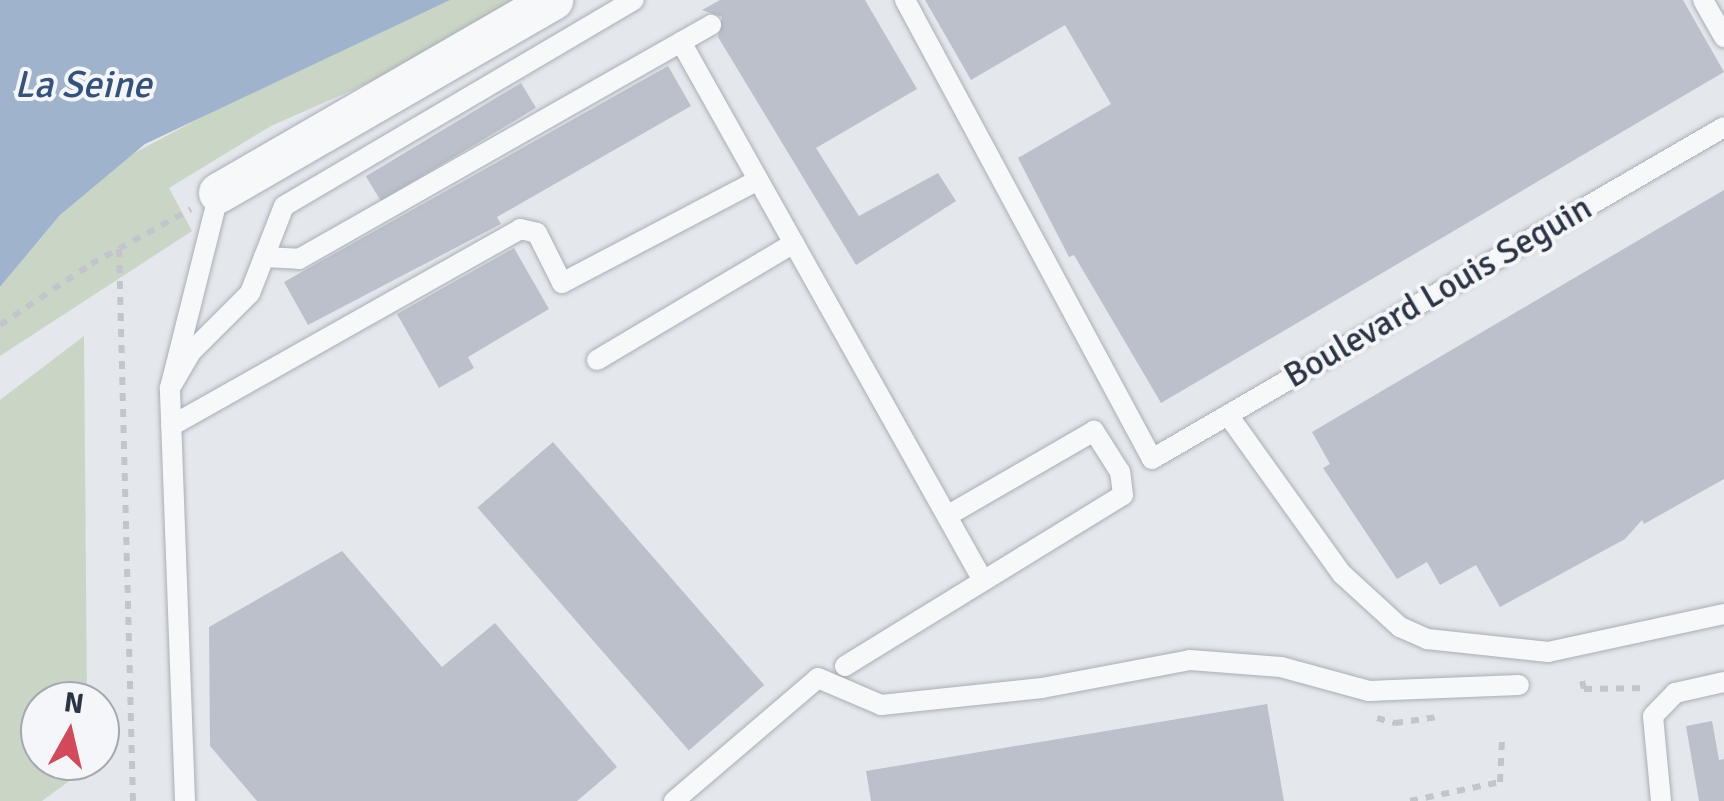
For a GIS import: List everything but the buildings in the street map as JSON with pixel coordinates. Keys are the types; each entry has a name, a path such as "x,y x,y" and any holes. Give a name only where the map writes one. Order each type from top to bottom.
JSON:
{"street":[{"path":"219,193 553,0"}],"lane":[{"path":"170,388 191,352 235,314 284,206 634,0"},
{"name":"Boulevard Louis Seguin","path":"905,0 1152,459 1724,126"},
{"path":"1703,0 1724,38"},
{"path":"264,257 298,260 711,25"},
{"path":"681,42 981,577"},
{"path":"172,426 520,230 537,233 562,284 758,180"},
{"path":"184,801 170,388 219,193"},
{"path":"597,360 794,243"},
{"path":"1228,414 1342,574 1400,627 1426,638 1548,652 1724,614"},
{"path":"844,666 981,577 1123,496 1120,472 1094,431 947,516"},
{"path":"674,801 818,678 881,705 1042,688 1190,660 1281,667 1369,691 1518,686"},
{"path":"1660,801 1653,716 1676,693 1724,682"}],"path":[{"path":"0,325 118,250 219,193"},
{"path":"118,250 133,801"},
{"path":"1582,681 1584,688 1605,686"},
{"path":"1410,801 1500,782 1502,740"}],"green space":[{"path":"450,0 515,0 411,64 271,126 169,188 192,231 0,356 0,287 60,215 123,159 294,68"},
{"path":"84,336 87,681 20,681 20,781 69,781 42,801 0,801 0,400"}],"water":[{"name":"La Seine","path":"0,0 450,0 145,144 60,215 0,287"}]}
